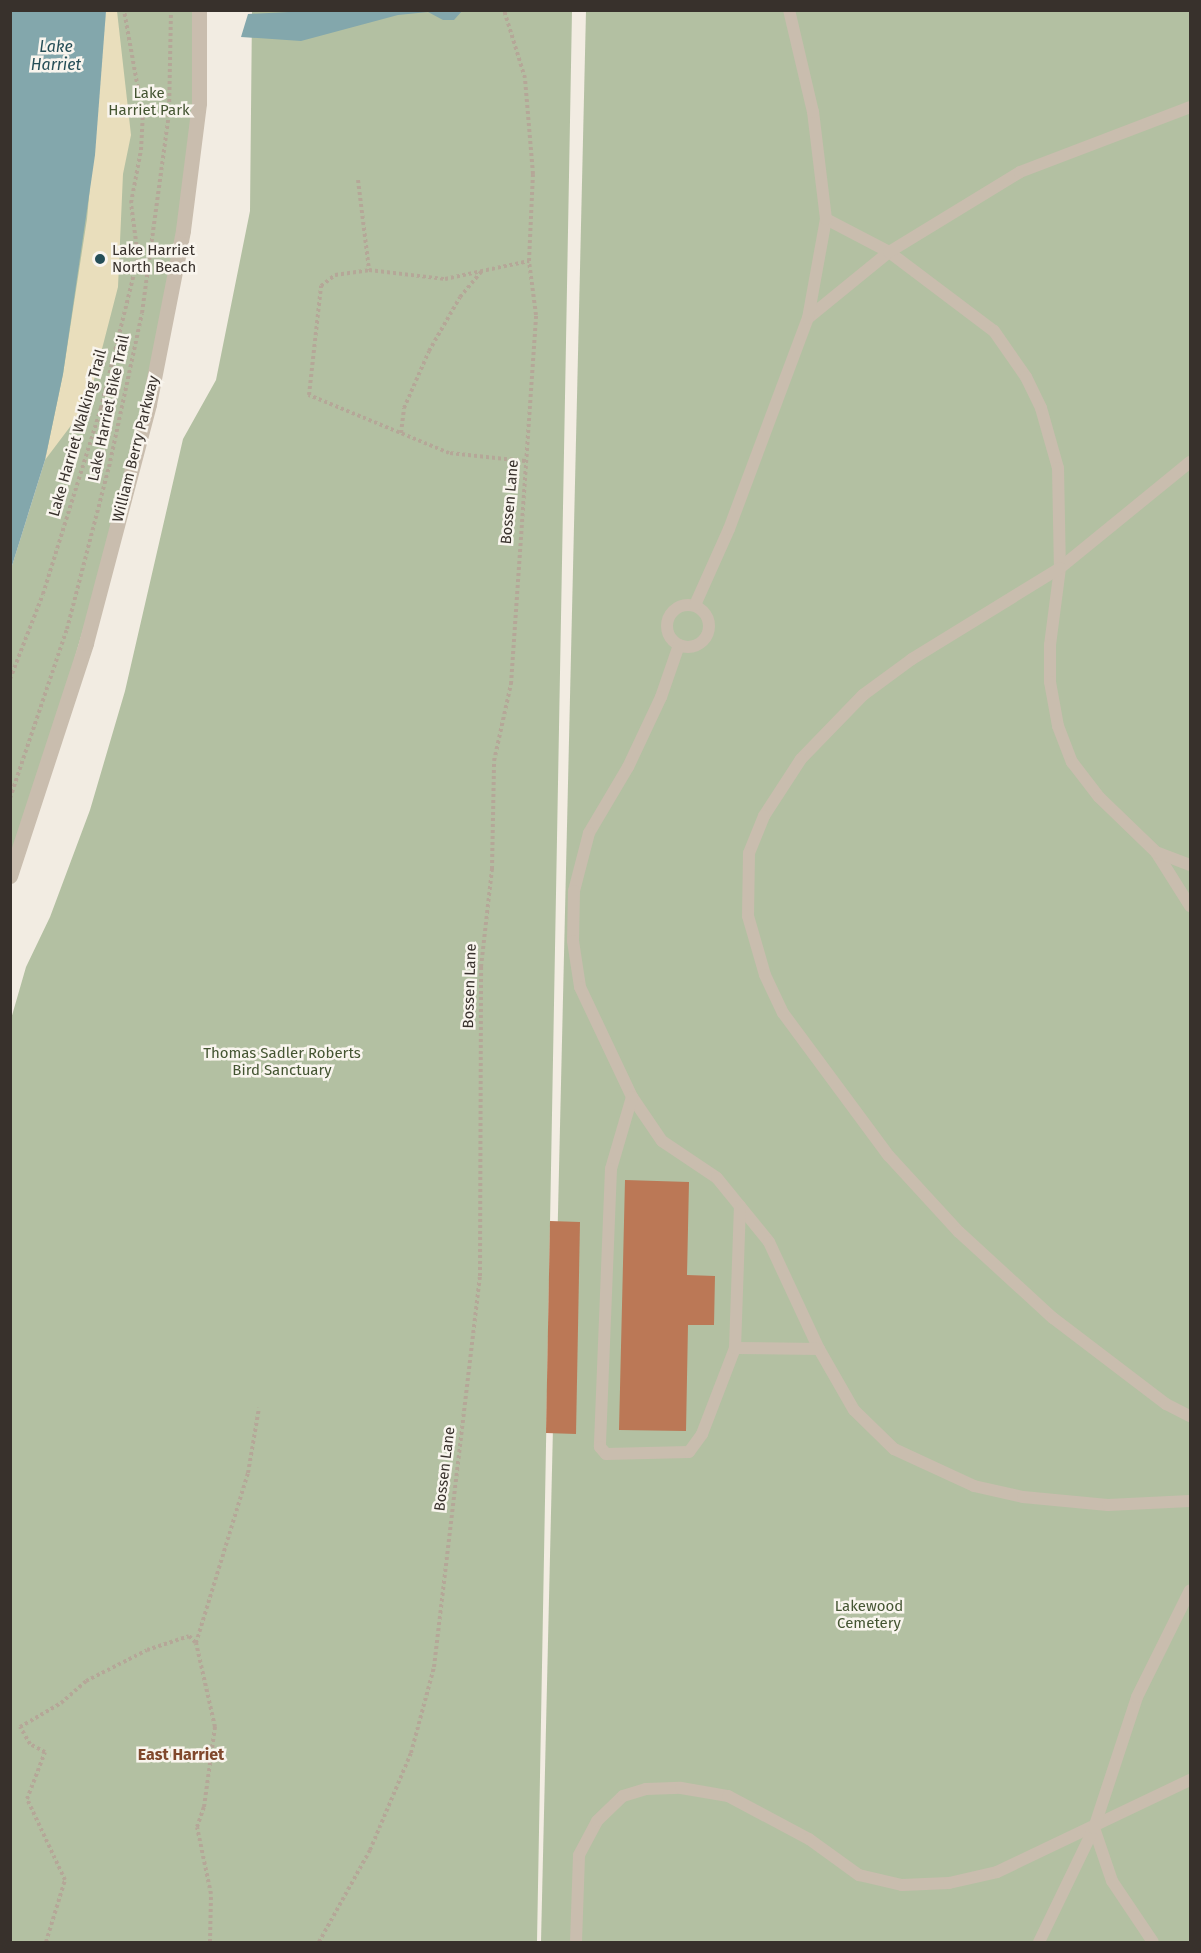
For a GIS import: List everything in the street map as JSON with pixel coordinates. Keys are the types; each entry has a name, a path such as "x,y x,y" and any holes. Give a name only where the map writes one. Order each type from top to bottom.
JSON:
{"street":[{"name":"William Berry Parkway","path":"10,876 86,643 149,404 183,230 199,103 199,10"}],"lane":[{"path":"695,605 729,529 808,318 826,219 813,112 789,10"},
{"path":"808,318 889,252 1020,172 1191,107"},
{"path":"826,219 889,252 994,331 1026,377 1041,408 1058,468 1060,568 1050,645 1050,682 1058,726 1072,762 1092,788 1156,852 1191,906"},
{"path":"1191,462 1060,568 912,659 863,695 801,759 764,816 749,853 748,916 765,975 783,1013 889,1156 959,1232 1053,1318 1166,1404 1191,1416"},
{"path":"695,605 706,614 708,633 693,646 679,645 669,635 667,621 675,609 695,605"},
{"path":"679,645 661,697 628,767 589,833 574,891 573,941 580,987 632,1097 662,1141 717,1178 769,1242 819,1349 854,1410 894,1449 974,1486 1075,1503 1191,1501"},
{"path":"1156,852 1191,866"},
{"path":"632,1097 611,1169 600,1447 606,1455 689,1452 702,1434 735,1348 740,1206"},
{"path":"735,1348 819,1349"},
{"path":"1039,1942 1094,1828 1137,1697 1191,1590"},
{"path":"576,1942 579,1855 597,1821 624,1796 646,1789 681,1788 728,1796 809,1839 859,1875 902,1885 949,1883 997,1872 1094,1828 1191,1780"},
{"path":"1094,1828 1112,1881 1153,1942"}],"path":[{"name":"Lake Harriet Walking Trail","path":"10,680 43,594 101,408 138,257 131,203 141,150 143,117 124,10"},
{"name":"Lake Harriet Bike Trail","path":"10,798 67,629 110,466 142,314 169,114 171,10"},
{"name":"Bossen Lane","path":"319,1942 370,1850 411,1753 434,1667 480,1276 481,967 492,869 494,761 511,684 536,315 529,261 533,174 525,78 504,10"},
{"path":"358,180 369,270"},
{"path":"525,461 449,453 309,395 321,286 335,274 369,270 445,279 529,261"},
{"path":"401,433 404,408 429,351 460,297 482,271"},
{"path":"210,1942 211,1894 197,1827 204,1807 215,1727 196,1643 248,1473 259,1408"},
{"path":"46,1942 65,1880 27,1799 45,1752 30,1744 20,1727 61,1703 86,1681 147,1650 189,1636 196,1643"}],"green space":[{"name":"Lake Harriet Park","path":"106,11 199,11 199,103 149,404 11,876 11,569 45,460 95,155"},
{"name":"Thomas Sadler Roberts Bird Sanctuary","path":"252,11 572,11 537,1942 11,1942 11,1019 26,967 50,917 90,810 125,691 183,439 216,380 250,211"},
{"name":"Lakewood Cemetery","path":"586,11 1190,11 1190,1942 541,1942"}],"sand":[{"name":"Lake Harriet North Beach","path":"106,11 117,11 131,135 123,174 118,287 88,403 45,460 63,374 87,219"}],"water":[{"name":"Lake Harriet","path":"11,10 106,11 95,155 63,374 45,460 11,569"},
{"path":"462,10 454,20 443,20 428,12 398,15 301,41 241,37 248,14 308,11"}],"building":[{"path":"625,1180 689,1182 687,1275 715,1276 714,1325 688,1325 686,1431 619,1430"},
{"path":"550,1221 580,1222 576,1434 546,1433"}],"place":[{"name":"Lake Harriet North Beach","path":"100,259"}],"district":[{"name":"East Harriet","path":"181,1755"}]}
